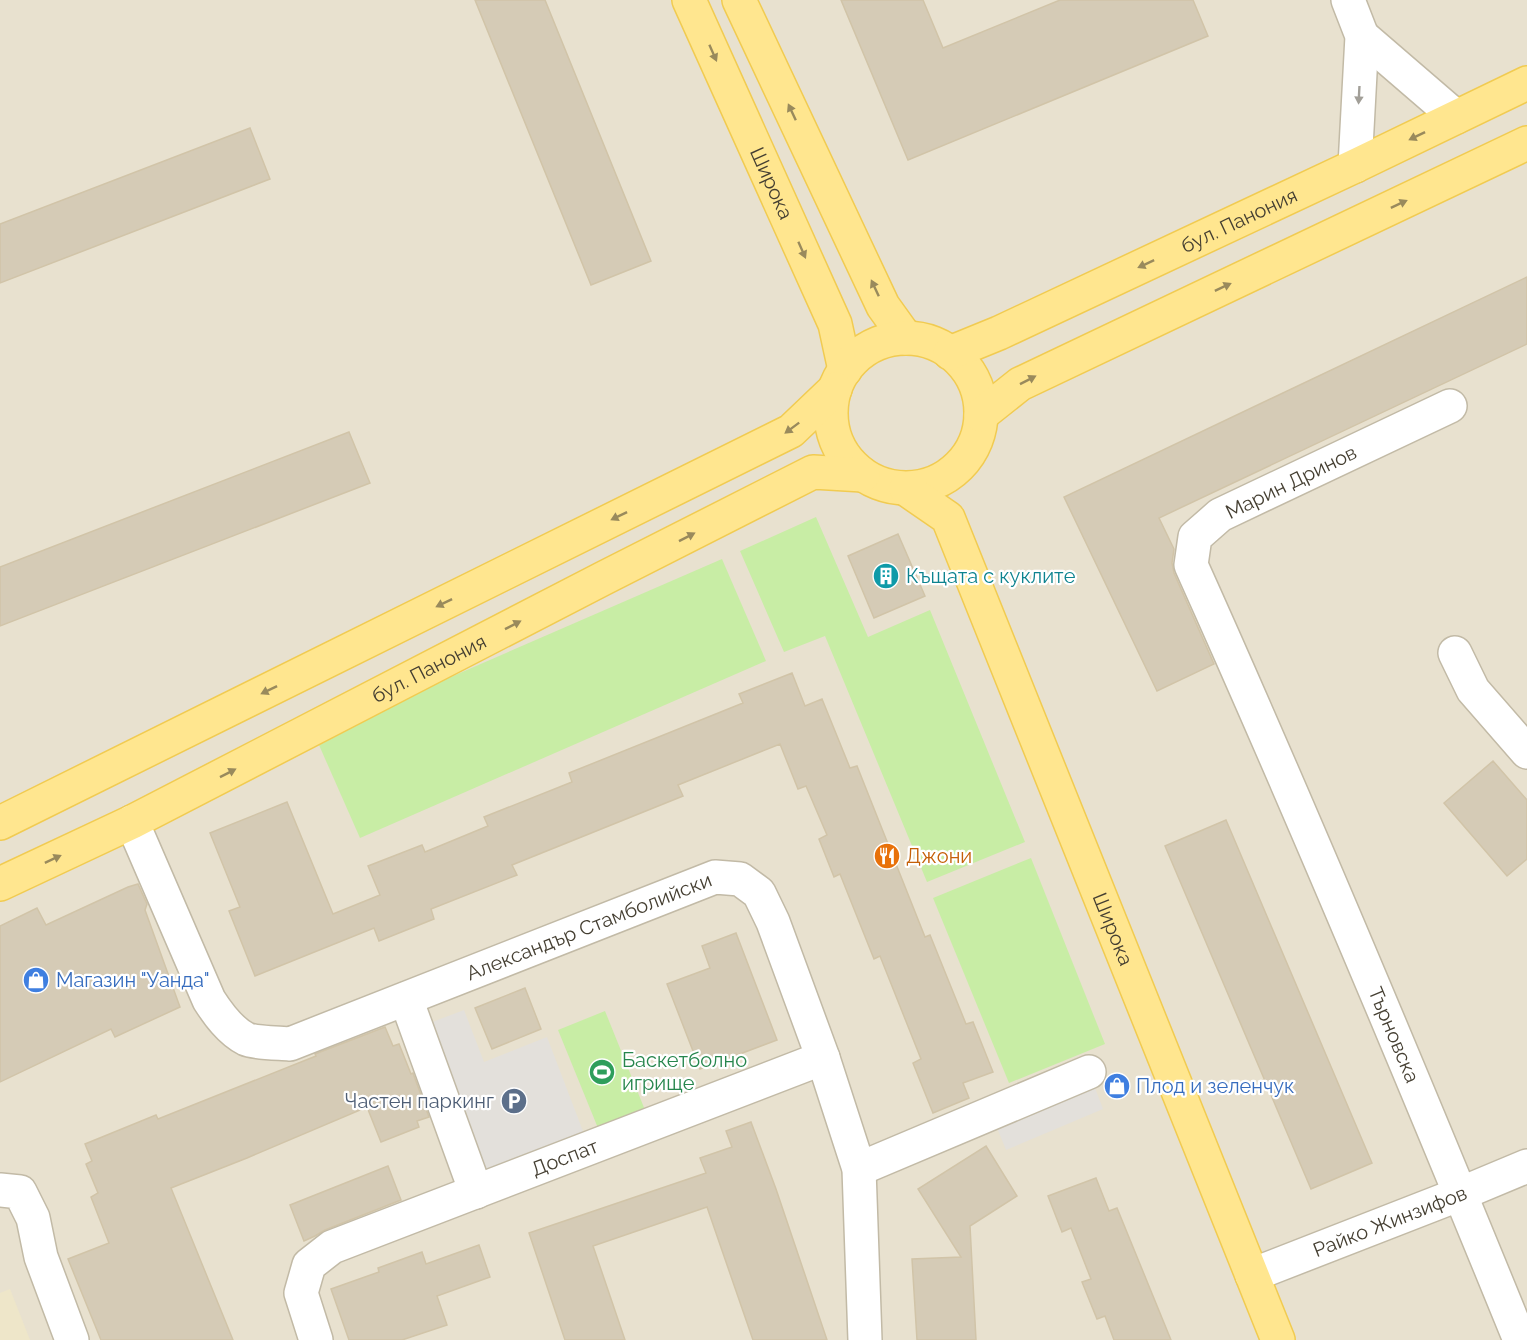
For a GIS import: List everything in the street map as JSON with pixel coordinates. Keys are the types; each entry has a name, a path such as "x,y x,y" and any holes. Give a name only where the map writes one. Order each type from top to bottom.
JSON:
{"main road":[{"name":"Широка","path":"689,0 835,324 840,380"},
{"path":"739,0 883,306 906,338"},
{"name":"бул. Панония","path":"950,353 1010,328 1527,83"},
{"path":"981,415 1020,384 1527,143"},
{"name":"бул. Панония","path":"0,823 791,431 840,380 856,357 888,340 906,338 929,342 950,353 964,365 980,397 981,415 977,440 965,461 938,482 906,489 876,482 863,475 849,462 838,445 831,408 840,380"},
{"path":"906,489 948,518 965,461"},
{"name":"бул. Панония","path":"0,884 132,822 813,472 863,475"},
{"name":"Широка","path":"948,518 1278,1340"}],"street":[{"path":"1348,0 1362,36 1355,166"},
{"path":"1362,36 1456,117"},
{"name":"Марин Дринов","path":"1265,730 1191,565 1195,537 1220,515 1450,406"},
{"path":"1455,653 1473,690 1527,752"},
{"name":"Търновска","path":"1265,730 1520,1340"},
{"name":"Александър Стамболийски","path":"132,822 209,1000 219,1015 232,1029 247,1039 290,1044 715,877 740,879 759,893 773,922 823,1058 858,1169 865,1340"},
{"path":"406,999 476,1192"},
{"name":"Доспат","path":"316,1340 302,1293 309,1265 332,1247 823,1058"},
{"path":"858,1169 1089,1072"},
{"name":"Райко Жинзифов","path":"1252,1275 1527,1166"},
{"path":"0,1190 20,1192 33,1218 41,1257 72,1340"}],"shaded area":[{"path":"0,0 1527,0 1527,1340 0,1340"},
{"name":"Частен паркинг","path":"464,1010 484,1062 547,1037 586,1139 486,1178 427,1024"},
{"path":"1089,1072 1103,1109 1006,1150 991,1113"},
{"path":"10,1289 30,1340 0,1340 0,1293"}],"green space":[{"path":"816,517 868,637 930,610 1025,842 927,882 825,636 784,652 740,551"},
{"path":"722,559 766,661 360,838 315,736"},
{"path":"1031,858 1105,1044 1009,1083 933,898"},
{"name":"Баскетболно игрище","path":"605,1011 647,1115 600,1133 558,1030"}],"building":[{"path":"475,0 545,0 651,261 591,285"},
{"path":"841,0 923,0 943,48 1060,0 1193,0 1208,36 908,160"},
{"path":"250,128 270,179 0,283 0,224"},
{"path":"1527,277 1527,344 1159,518 1174,549 1172,563 1174,573 1214,664 1157,691 1064,497"},
{"path":"349,432 370,483 0,626 0,567"},
{"name":"Къщата с куклите","path":"898,534 925,596 874,618 848,556"},
{"path":"792,673 805,706 822,699 850,768 857,766 925,937 930,935 966,1024 973,1022 993,1072 963,1083 969,1098 933,1113 913,1063 921,1059 880,956 874,959 840,874 834,877 819,839 827,835 806,786 798,789 780,744 678,785 683,796 512,865 517,875 431,909 434,919 379,941 374,928 255,976 229,911 240,907 210,833 287,802 333,914 380,895 368,866 422,845 425,852 488,826 484,817 572,782 569,773 743,703 739,694"},
{"path":"1493,761 1527,800 1527,859 1507,876 1444,803"},
{"path":"1226,820 1372,1163 1311,1189 1165,846"},
{"path":"138,884 147,904 145,910 180,1007 115,1037 111,1029 0,1082 0,926 37,908 46,925"},
{"path":"736,933 777,1040 700,1069 667,984 710,968 702,946"},
{"path":"525,988 541,1029 492,1049 475,1008"},
{"path":"385,1027 393,1046 399,1044 411,1074 413,1073 429,1117 417,1121 419,1127 381,1142 367,1107 171,1188 233,1340 101,1340 68,1259 109,1243 91,1197 98,1193 86,1164 92,1161 85,1144 156,1115 158,1119"},
{"path":"751,1122 827,1340 753,1340 707,1207 593,1246 625,1340 565,1340 529,1233 706,1173 700,1158 732,1147 726,1131"},
{"path":"986,1146 1017,1196 970,1226 976,1340 917,1340 912,1259 961,1257 918,1189"},
{"path":"388,1166 401,1200 325,1230 304,1241 290,1205"},
{"path":"1096,1178 1109,1211 1117,1208 1171,1340 1114,1340 1105,1316 1097,1319 1082,1282 1091,1279 1071,1228 1062,1232 1048,1196"},
{"path":"479,1245 490,1277 437,1296 447,1325 402,1340 349,1340 331,1289 379,1272 378,1268 422,1252 426,1264"}],"place":[{"name":"Къщата с куклите","path":"886,576"},
{"name":"Джони","path":"887,856"},
{"name":"Магазин \"Уанда\"","path":"36,980"},
{"name":"Баскетболно игрище","path":"602,1072"},
{"name":"Плод и зеленчук","path":"1117,1086"},
{"name":"Частен паркинг","path":"514,1101"}]}
